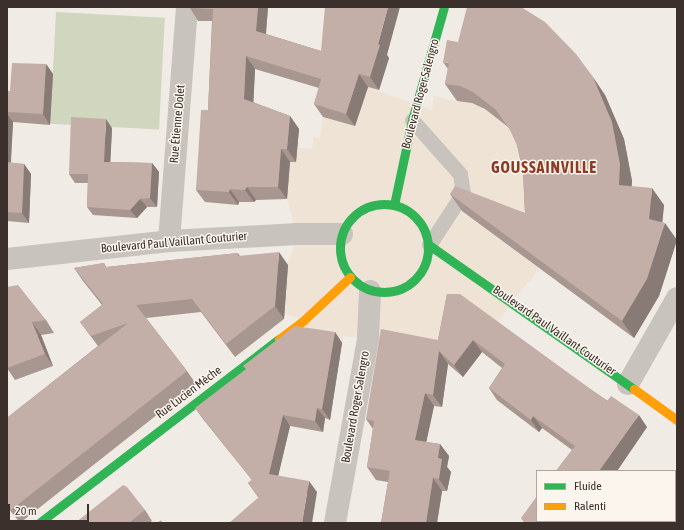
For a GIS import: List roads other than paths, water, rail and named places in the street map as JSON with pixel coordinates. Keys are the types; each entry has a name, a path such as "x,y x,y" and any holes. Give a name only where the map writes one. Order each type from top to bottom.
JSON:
{"street":[{"name":"Rue Étienne Dolet","path":"169,241 187,7"},
{"name":"Boulevard Roger Salengro","path":"394,205 412,120 444,7"},
{"path":"381,204 394,205 407,210 418,219 426,231 429,245 425,267 412,284 399,290 385,293 370,291 350,277 342,264 340,249 342,234 347,222 357,213 381,204"},
{"name":"Boulevard Paul Vaillant Couturier","path":"7,259 169,241 297,234 342,234"},
{"name":"Boulevard Paul Vaillant Couturier","path":"429,245 677,420"},
{"name":"Rue Lucien Mèche","path":"39,523 304,320 350,277"},
{"name":"Boulevard Roger Salengro","path":"336,523 368,339 370,291"},
{"path":"628,384 677,298"}],"lane":[{"path":"412,120 460,174 463,193 429,245"}],"district":[{"name":"GOUSSAINVILLE","path":"544,167"}]}
